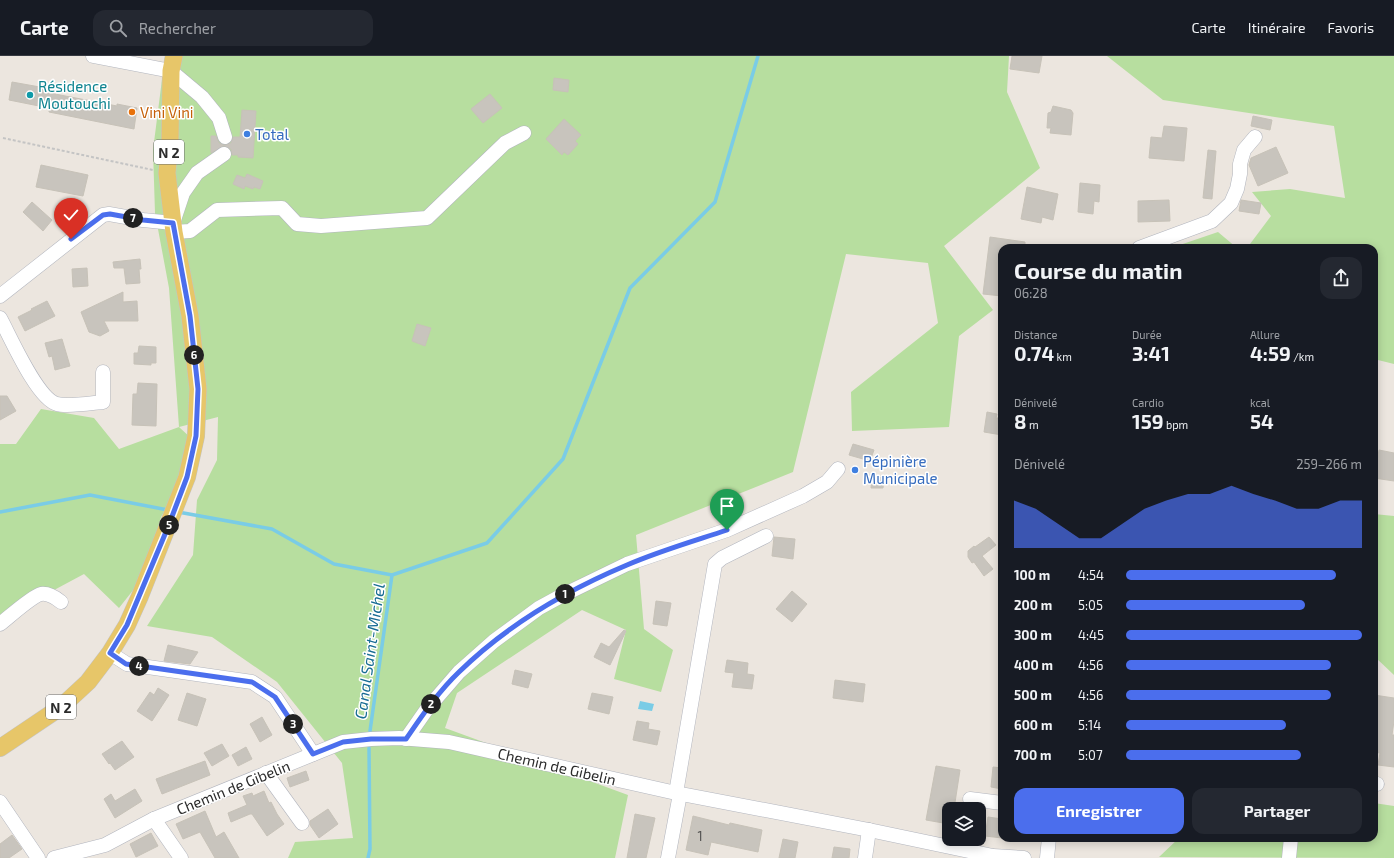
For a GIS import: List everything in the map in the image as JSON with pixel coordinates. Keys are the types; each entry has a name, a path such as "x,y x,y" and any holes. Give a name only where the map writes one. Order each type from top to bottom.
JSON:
{"main road":[{"name":"N 2","path":"0,748 61,707 88,682 110,653 127,625 187,477 196,436 198,389 190,316 174,227 167,173 170,141 172,64"}],"street":[{"path":"93,56 172,64 219,118 225,137"},
{"path":"0,296 103,215 110,214 143,220 190,231 217,210 282,208 297,224 321,226 427,218 505,143 524,133"},
{"path":"1150,244 1212,221 1231,203 1237,189 1240,164 1244,150 1255,137"},
{"path":"174,227 183,193 197,173 224,154"},
{"path":"0,318 36,385 46,398 56,404 103,402 103,372"},
{"path":"406,739 427,709 459,672 494,641 539,608 627,564 727,530 803,496 827,482 838,468"},
{"path":"668,858 715,564 722,558 766,536"},
{"path":"0,624 33,598 41,594 52,596 61,602"},
{"path":"110,653 126,664 252,682 275,697 313,754"},
{"name":"Chemin de Gibelin","path":"54,858 105,845 154,819 343,742 371,739 406,739 449,742 678,793 869,830 971,855 1024,858"},
{"path":"266,773 302,823"},
{"path":"970,799 998,802"},
{"path":"0,802 38,858"},
{"path":"154,819 181,858"},
{"path":"864,858 869,830"},
{"path":"1047,858 1049,842"},
{"path":"1289,858 1291,842"},
{"name":"Chemin de Gibelin","path":"96,858 105,845"}],"path":[{"path":"3,138 167,173"}],"green space":[{"path":"165,56 1009,56 1007,92 1040,168 944,246 993,310 959,336 949,427 852,431 851,392 938,323 928,263 846,254 793,472 636,535 644,629 673,650 661,692 614,679 626,630 582,610 457,693 445,728 628,795 615,858 288,858 295,842 353,838 342,763 277,682 212,637 147,626 193,555 197,500 217,460 218,417 179,427 169,288 155,213 153,150"},
{"path":"1107,56 1394,56 1394,364 1378,360 1378,244 1250,244 1271,216 1252,192 1290,189 1345,198 1334,126 1163,100"},
{"path":"1218,232 1232,244 1183,244"},
{"path":"41,409 94,418 119,449 179,427 192,439 180,486 161,517 155,541 134,589 119,608 84,574 0,619 0,444 16,444"},
{"path":"1378,514 1394,516 1394,675 1378,660"},
{"path":"1378,804 1394,806 1394,858 1159,857 1175,842 1378,842"}],"water":[{"path":"640,701 654,704 652,711 638,709"}],"building":[{"path":"1012,56 1042,56 1039,73 1010,69"},
{"path":"554,78 569,80 568,92 553,90"},
{"path":"12,82 51,89 50,93 117,106 117,104 137,108 134,129 49,112 49,108 9,100"},
{"path":"490,94 502,108 483,123 471,109"},
{"path":"1053,106 1071,110 1073,113 1071,135 1050,133 1051,128 1047,128 1048,113 1051,112"},
{"path":"242,110 256,111 253,158 232,155 231,149 224,146 211,153 211,136 216,136 219,143 224,145 231,143 233,137 240,137"},
{"path":"1253,116 1272,120 1270,130 1251,126"},
{"path":"564,119 581,135 575,141 578,144 568,155 564,152 562,155 546,139"},
{"path":"1164,126 1187,128 1184,161 1149,158 1151,137 1162,138"},
{"path":"1276,147 1288,173 1258,186 1249,165 1251,158"},
{"path":"1208,150 1216,151 1212,199 1203,198"},
{"path":"41,165 88,175 83,196 36,187"},
{"path":"247,174 263,181 260,189 254,187 253,189 245,186 244,189 233,184 237,175 245,178"},
{"path":"1080,183 1100,185 1099,202 1094,201 1093,214 1078,212"},
{"path":"1027,187 1058,194 1053,220 1042,217 1041,223 1021,219"},
{"path":"1169,200 1170,221 1138,222 1138,201"},
{"path":"1241,200 1261,203 1259,214 1239,211"},
{"path":"32,202 52,220 43,231 23,212"},
{"path":"990,237 1025,242 1025,244 998,244 998,296 983,294"},
{"path":"140,259 140,283 126,284 124,268 114,268 113,262"},
{"path":"87,268 88,286 73,287 72,269"},
{"path":"123,292 123,302 137,301 138,321 104,321 109,331 100,336 89,332 81,312"},
{"path":"47,301 55,316 25,331 18,317"},
{"path":"417,324 431,328 425,346 412,341"},
{"path":"62,339 70,366 55,370 52,356 49,357 45,343"},
{"path":"139,346 156,347 156,363 151,363 151,365 134,364 134,353 138,353"},
{"path":"138,383 157,384 156,426 132,425 133,394 137,394"},
{"path":"0,396 7,396 16,411 0,420"},
{"path":"987,412 997,414 998,434 984,432"},
{"path":"853,444 874,450 870,461 849,455"},
{"path":"1379,450 1394,453 1394,481 1378,479"},
{"path":"872,476 884,478 883,488 871,488"},
{"path":"774,537 795,539 793,559 772,556"},
{"path":"989,537 996,545 982,556 993,569 984,576 974,562 972,563 968,557 968,551"},
{"path":"792,591 807,604 792,622 776,609"},
{"path":"656,601 671,603 667,626 653,624"},
{"path":"624,630 626,631 610,665 594,657 601,643 609,647"},
{"path":"168,645 198,652 190,664 164,661"},
{"path":"727,660 748,663 747,674 754,675 752,689 732,687 734,673 725,672"},
{"path":"515,670 532,674 528,688 512,684"},
{"path":"835,680 865,684 863,702 833,698"},
{"path":"158,688 169,695 152,721 137,711 150,692 154,695"},
{"path":"187,693 206,699 197,726 178,720"},
{"path":"592,693 613,697 609,714 588,709"},
{"path":"1378,696 1394,698 1394,721 1392,735 1394,735 1394,767 1378,765 1380,753 1378,753"},
{"path":"262,717 272,735 260,742 250,724"},
{"path":"637,721 649,723 648,729 660,731 657,745 633,740"},
{"path":"122,741 134,757 115,770 102,754"},
{"path":"222,744 229,756 212,766 204,753"},
{"path":"246,747 252,759 238,766 232,755"},
{"path":"205,761 210,775 162,794 156,779"},
{"path":"936,766 960,770 955,802 942,802 942,823 926,820"},
{"path":"993,767 998,768 998,788 991,787"},
{"path":"306,771 309,780 290,787 287,778"},
{"path":"135,789 142,801 115,818 104,799 111,794 115,801"},
{"path":"264,791 269,803 271,802 284,824 267,836 252,814 231,822 228,813 247,805 243,796 252,793 253,796"},
{"path":"328,809 338,824 319,838 310,825 310,821"},
{"path":"205,811 216,837 224,832 239,858 215,858 200,832 183,839 176,824"},
{"path":"635,814 655,818 646,858 627,858"},
{"path":"693,816 729,825 730,823 762,830 758,852 711,842 708,855 686,850"},
{"path":"988,817 998,818 998,838 986,836"},
{"path":"151,833 158,846 136,857 130,844"},
{"path":"12,835 22,849 9,858 0,858 0,844"},
{"path":"783,839 798,842 795,858 779,858"},
{"path":"834,847 850,849 849,858 832,858"}],"waterway":[{"path":"178,512 272,529 334,564 392,575 487,543 563,459 630,288 715,202 758,56"},
{"path":"0,512 90,495 168,510"},
{"name":"Canal Saint-Michel","path":"370,731 392,575"},
{"name":"Canal Saint-Michel","path":"368,858 370,849 369,748"}],"place":[{"name":"Résidence Moutouchi","path":"30,95"},
{"name":"Vini Vini","path":"132,112"},
{"name":"Total","path":"247,134"},
{"name":"Pépinière Municipale","path":"855,470"}],"route":[{"path":"71,239 103,215 110,214 143,220 173,223 190,316 198,389 196,436 187,477 140,596 127,625 110,653 126,664 252,682 275,697 313,754 343,742 371,739 406,739 438,695 459,672 494,641 539,608 627,564 727,530"}]}
